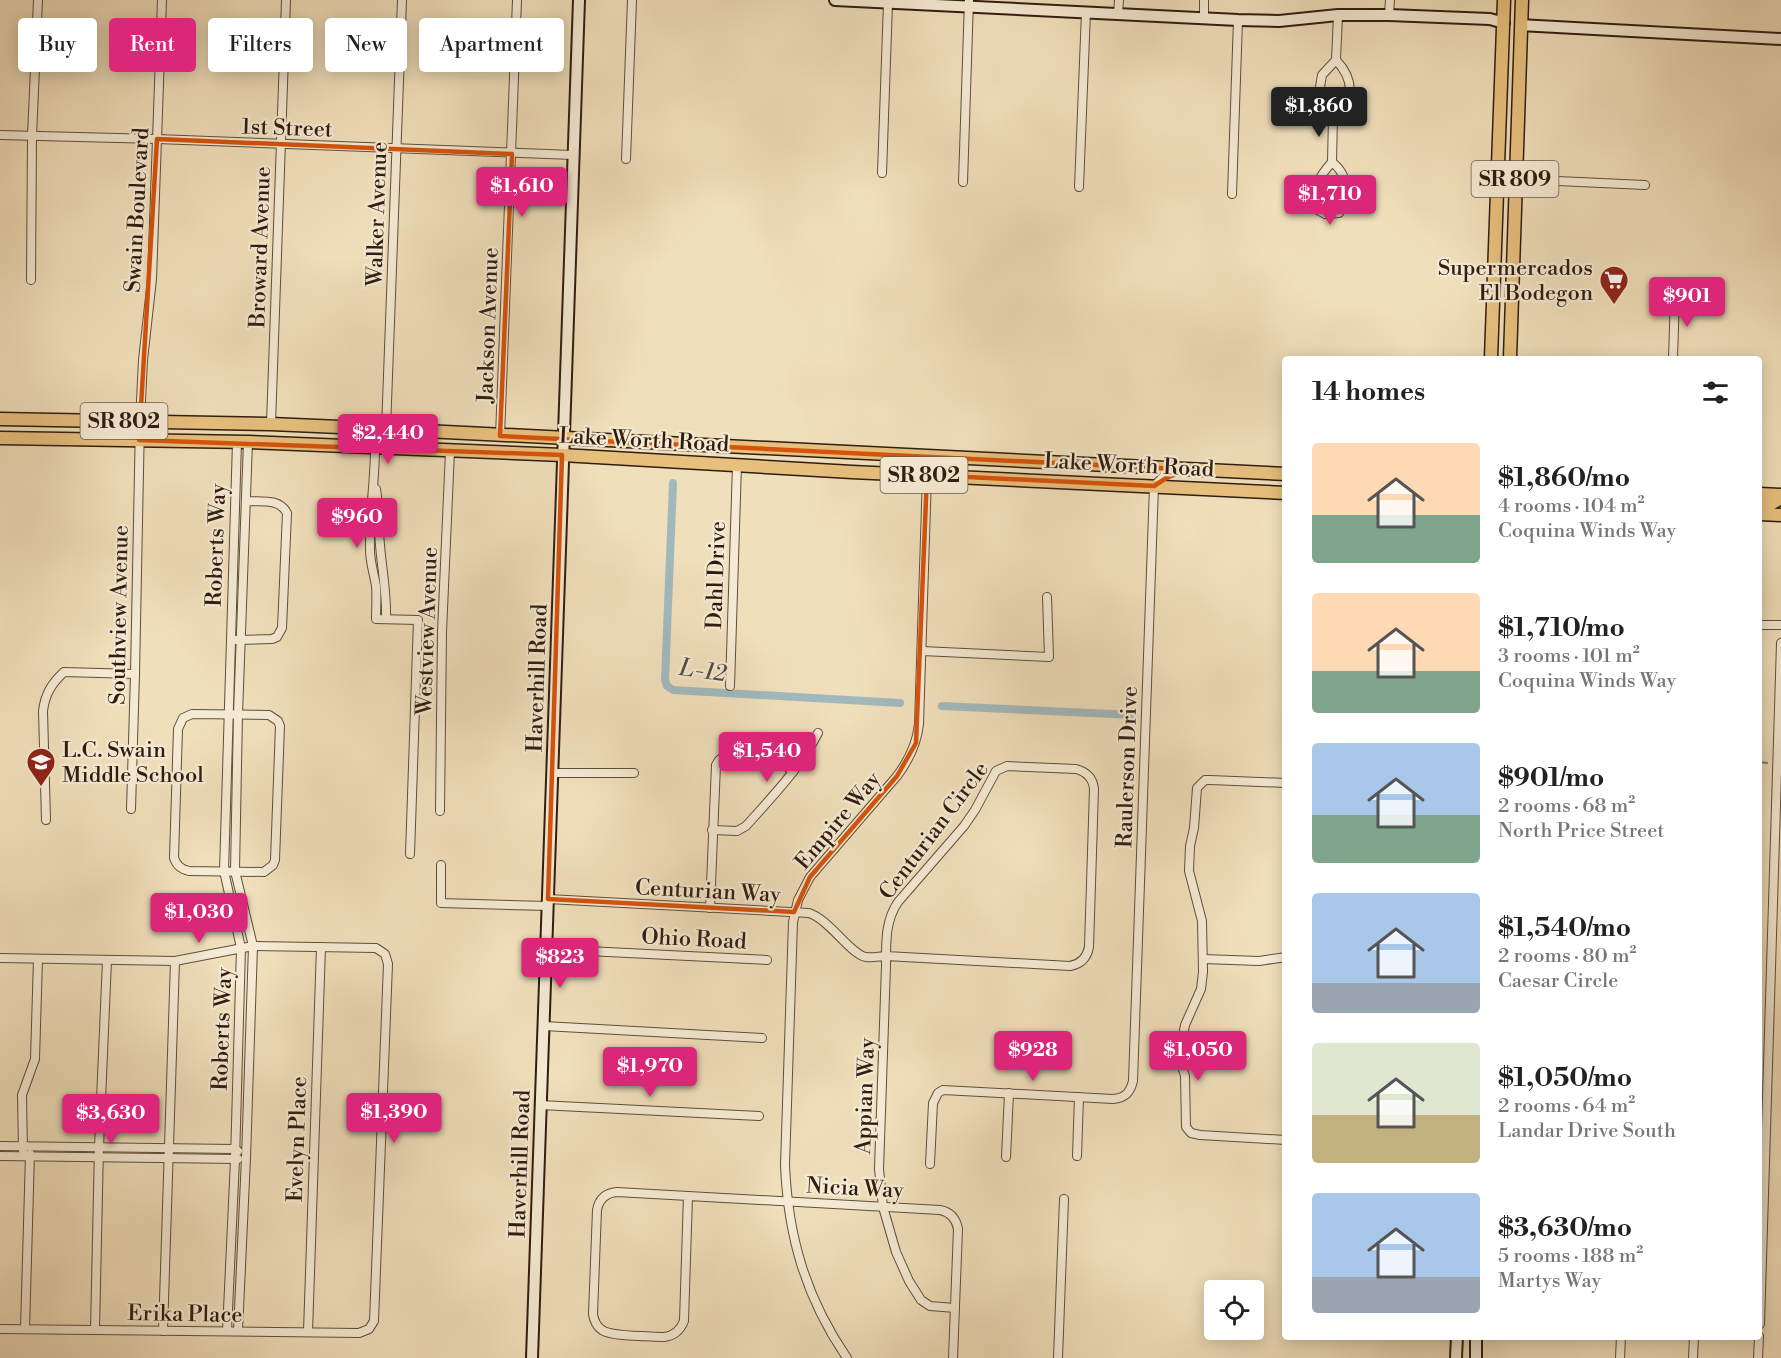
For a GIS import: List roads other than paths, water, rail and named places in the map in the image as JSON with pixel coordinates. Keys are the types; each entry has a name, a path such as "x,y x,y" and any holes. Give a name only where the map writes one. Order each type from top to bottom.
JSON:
{"main road":[{"name":"SR 809","path":"1491,356 1504,0"},
{"path":"1509,0 1510,15 1521,24"},
{"name":"SR 809","path":"1510,356 1522,0"},
{"path":"1504,24 1510,33 1511,42 1509,121 1517,133"},
{"path":"1499,145 1504,152 1501,253 1512,269"},
{"name":"Lake Worth Road","path":"0,419 271,424 1282,474"},
{"path":"346,447 369,440 386,429"},
{"name":"Lake Worth Road","path":"0,438 242,442 562,455 1282,493"},
{"path":"1762,494 1781,496"},
{"path":"1762,505 1769,505 1781,496"},
{"path":"1762,514 1781,515"}],"street":[{"path":"30,280 32,136 38,0"},
{"name":"Swain Boulevard","path":"140,421 143,360 152,279 162,0"},
{"name":"Broward Avenue","path":"271,424 286,0"},
{"name":"Walker Avenue","path":"386,429 402,0"},
{"name":"Jackson Avenue","path":"500,436 518,0"},
{"name":"Haverhill Road","path":"532,1358 579,0"},
{"path":"626,159 632,0"},
{"path":"834,0 969,3 1238,20 1279,21 1338,15 1389,15 1490,19 1504,24"},
{"path":"1118,14 1119,0"},
{"path":"1204,0 1204,18"},
{"path":"1389,0 1389,15"},
{"path":"882,174 888,3"},
{"path":"963,182 969,3"},
{"path":"1079,188 1086,12"},
{"path":"1333,116 1325,110 1320,96 1320,87 1322,75 1336,60 1338,15"},
{"path":"1232,194 1238,20"},
{"path":"1521,24 1781,39"},
{"path":"1333,116 1347,102 1350,92 1349,78 1336,60"},
{"path":"1332,162 1340,170 1344,182 1345,207 1339,213 1325,214 1316,209 1315,193 1322,172 1332,162 1333,116"},
{"name":"1st Street","path":"0,135 573,155"},
{"path":"1515,179 1645,185"},
{"path":"1673,356 1675,296"},
{"name":"Southview Avenue","path":"131,809 140,421"},
{"name":"Roberts Way","path":"238,1332 253,946 235,871 238,714 247,501 242,442"},
{"name":"Roberts Way","path":"227,1331 241,948 224,871 230,639 242,442"},
{"path":"375,448 375,481 386,590 386,619"},
{"name":"Westview Avenue","path":"441,811 442,632 450,451"},
{"path":"927,475 938,464 957,457"},
{"name":"Dahl Drive","path":"730,686 737,465"},
{"path":"1154,486 1164,476 1180,469"},
{"name":"Empire Way","path":"847,1358 822,1318 803,1273 796,1250 787,1201 785,1165 794,912 810,877 897,776 911,755 919,730 927,475"},
{"path":"375,481 371,503 370,550 372,574 376,587 376,619 418,620 410,854"},
{"name":"Raulerson Drive","path":"1079,1097 1119,1099 1128,1093 1133,1081 1154,486"},
{"path":"230,639 272,639 277,637 282,628 287,513 276,502 247,501"},
{"path":"922,651 1049,657 1047,597"},
{"path":"1762,625 1781,625"},
{"path":"1762,1274 1777,898 1781,644"},
{"path":"46,820 44,711 48,690 64,672 135,674"},
{"path":"192,714 238,714 269,715 278,721 281,731 275,860 273,865 264,872 183,870 174,858 180,723 183,718 192,714"},
{"path":"712,830 742,829 793,772 818,733"},
{"path":"710,908 716,765 723,756 735,753 768,755 779,759 793,772"},
{"name":"Centurian Circle","path":"1007,766 1076,769 1091,778 1094,789 1089,947 1081,962 1070,966 886,956 888,925 894,907 964,826 996,771 1007,766"},
{"path":"552,773 634,773"},
{"path":"1282,783 1205,780 1197,788 1189,870 1202,921 1203,959 1201,989 1185,1025 1181,1063 1185,1076 1186,1127 1191,1133 1200,1136 1282,1140"},
{"name":"Centurian Way","path":"441,865 441,903 548,903 794,912 819,918 861,955 886,956"},
{"path":"0,958 175,961 253,946 321,947"},
{"name":"Erika Place","path":"0,1329 359,1333 369,1329 374,1321 387,959 385,954 376,948 321,947"},
{"name":"Evelyn Place","path":"308,1332 321,947"},
{"name":"Ohio Road","path":"547,949 767,960"},
{"name":"Appian Way","path":"886,956 879,1169 883,1207 899,1260 921,1300 930,1306 955,1308"},
{"path":"1203,959 1259,961 1282,958"},
{"path":"25,1329 27,1147 22,1095 35,1059 38,959"},
{"path":"94,1330 106,960"},
{"path":"163,1331 175,961"},
{"path":"544,1026 762,1038"},
{"path":"930,1164 933,1103 935,1097 943,1090 1079,1097 1077,1156"},
{"path":"1006,1156 1009,1093"},
{"path":"540,1105 759,1116"},
{"path":"0,1146 235,1149 246,1158"},
{"path":"0,1156 235,1160 246,1158"},
{"name":"Nicia Way","path":"688,1196 684,1322 678,1332 664,1336 606,1332 600,1329 594,1320 597,1210 601,1199 610,1193 688,1196 787,1201 940,1210 954,1218 958,1229 954,1358"},
{"path":"1058,1358 1064,1199"},
{"path":"1456,1358 1457,1340"},
{"path":"1476,1340 1476,1358"},
{"path":"1620,1358 1621,1340"},
{"path":"1693,1358 1694,1340"},
{"path":"1758,1358 1759,1340"}],"waterway":[{"name":"L-12","path":"673,483 665,680 667,686 673,690 900,703"},
{"name":"L-12","path":"942,706 1134,715"},
{"name":"L-12","path":"1762,762 1767,763"}],"place":[{"name":"Supermercados El Bodegon","path":"1614,306"},
{"name":"L.C. Swain Middle School","path":"41,788"}]}
